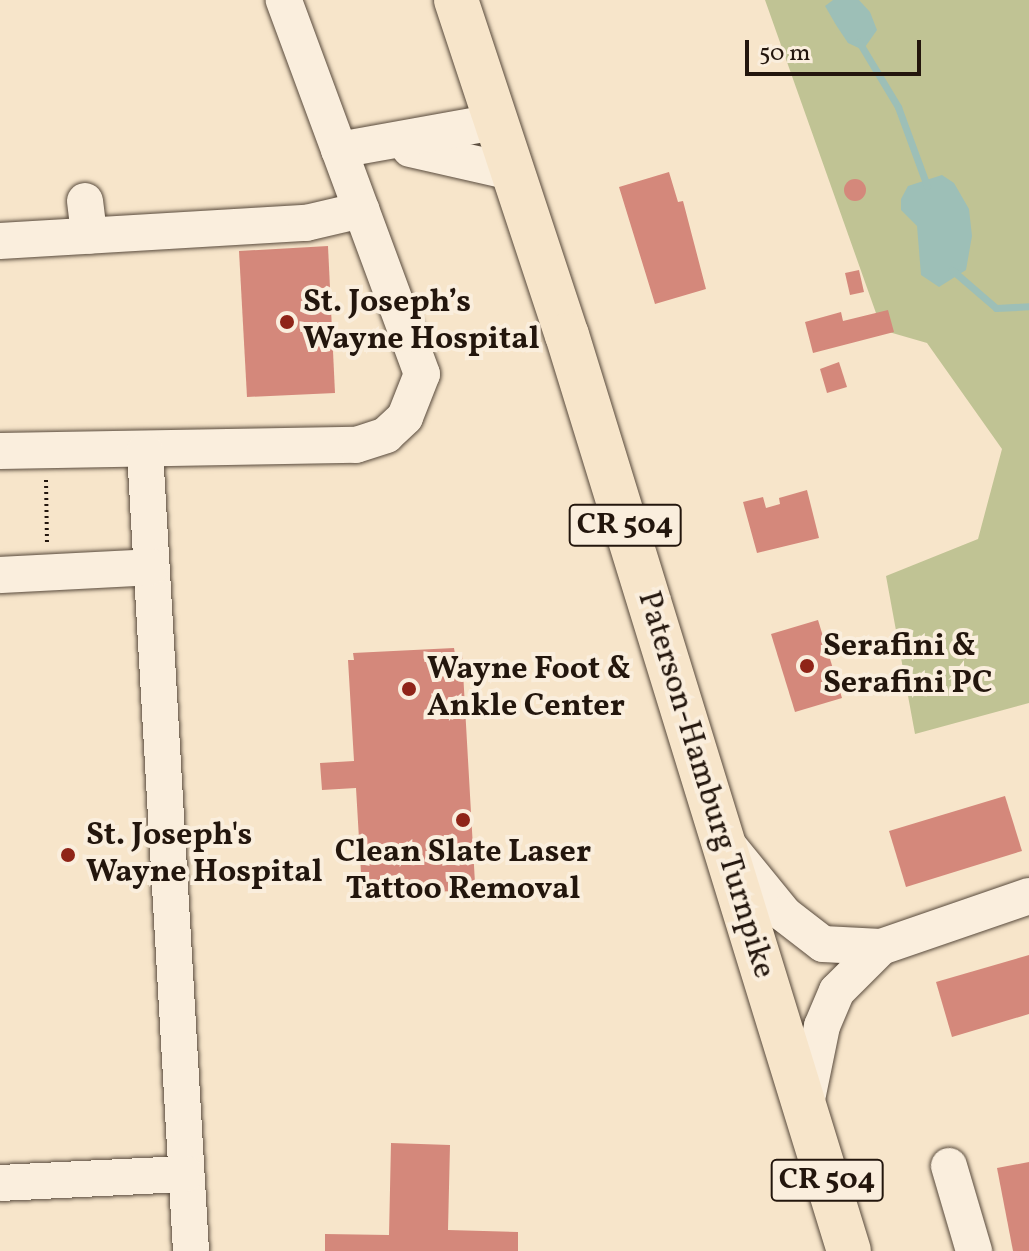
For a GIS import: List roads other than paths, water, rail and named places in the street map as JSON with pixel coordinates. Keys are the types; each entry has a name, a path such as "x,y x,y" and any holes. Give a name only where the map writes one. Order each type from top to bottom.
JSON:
{"main road":[{"name":"Paterson-Hamburg Turnpike","path":"456,0 722,838 849,1251"}],"street":[{"path":"0,451 145,451 356,445 386,435 405,417 422,374 284,0"},
{"path":"339,150 381,145 495,122"},
{"path":"381,145 445,153 512,172"},
{"path":"0,241 87,218 306,223 362,210"},
{"path":"145,451 191,1251"},
{"path":"0,575 151,567"},
{"path":"722,838 784,914 823,944 881,947 1029,896"},
{"path":"805,1109 822,1026 837,991 881,947"},
{"path":"949,1166 974,1251"},
{"path":"0,1183 186,1174"}],"water":[{"path":"833,0 859,0 870,12 877,30 863,50 848,43 836,25 825,6"},
{"path":"942,175 954,183 969,209 972,236 966,270 939,287 921,275 917,226 901,210 901,199 908,186"}],"waterway":[{"path":"859,42 898,107 927,186"},
{"path":"952,270 996,308 1029,306"}],"place":[{"name":"St. Joseph’s Wayne Hospital","path":"287,322"},
{"name":"Serafini & Serafini PC","path":"807,666"},
{"name":"Wayne Foot & Ankle Center","path":"409,689"},
{"name":"Clean Slate Laser Tattoo Removal","path":"463,820"},
{"name":"St. Joseph's Wayne Hospital","path":"68,855"}]}
